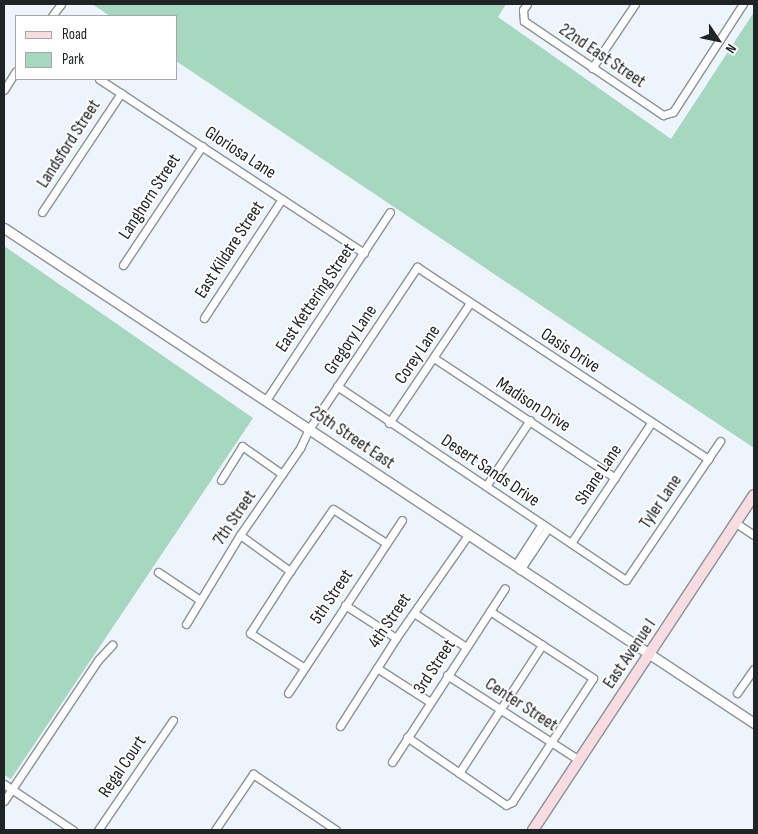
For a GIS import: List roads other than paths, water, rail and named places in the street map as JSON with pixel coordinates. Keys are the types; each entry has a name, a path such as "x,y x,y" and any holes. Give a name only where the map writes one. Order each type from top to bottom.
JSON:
{"main road":[{"name":"East Avenue I","path":"533,830 754,495"}],"street":[{"path":"53,15 61,4"},
{"name":"22nd East Street","path":"527,4 524,10 524,21 663,115 673,112 743,4"},
{"path":"592,68 635,4"},
{"path":"4,90 15,73"},
{"name":"Gloriosa Lane","path":"101,80 364,253"},
{"name":"Landsford Street","path":"42,212 121,93"},
{"name":"Langhorn Street","path":"123,265 202,146"},
{"name":"East Kildare Street","path":"204,318 282,199"},
{"name":"East Kettering Street","path":"266,400 390,212"},
{"name":"25th Street East","path":"4,228 754,723"},
{"name":"Oasis Drive","path":"417,267 470,304 708,459"},
{"name":"Gregory Lane","path":"309,429 417,267"},
{"name":"Corey Lane","path":"389,423 470,304"},
{"name":"Madison Drive","path":"434,358 616,478"},
{"name":"Desert Sands Drive","path":"337,386 389,423 626,580"},
{"path":"486,486 530,420"},
{"name":"Shane Lane","path":"572,543 651,423"},
{"name":"7th Street","path":"186,624 240,535 300,448 309,429"},
{"name":"Tyler Lane","path":"626,580 720,441"},
{"path":"221,480 242,446 282,474"},
{"path":"303,667 250,633 290,571 333,509 386,543"},
{"name":"5th Street","path":"288,693 303,667 402,520"},
{"path":"736,523 754,535"},
{"path":"518,568 545,526"},
{"name":"4th Street","path":"340,726 396,638 468,534"},
{"path":"240,535 290,571"},
{"path":"158,572 200,600"},
{"name":"3rd Street","path":"392,762 505,588"},
{"path":"345,605 396,638"},
{"path":"407,737 506,805 512,802 593,678 490,611"},
{"path":"414,612 466,647"},
{"path":"4,801 98,660 112,645"},
{"path":"459,773 542,645"},
{"path":"377,668 430,702"},
{"path":"737,693 754,669"},
{"name":"Center Street","path":"447,675 579,760"},
{"name":"Regal Court","path":"98,830 173,720"},
{"path":"215,830 253,774 334,830"},
{"path":"4,784 73,830"}]}
